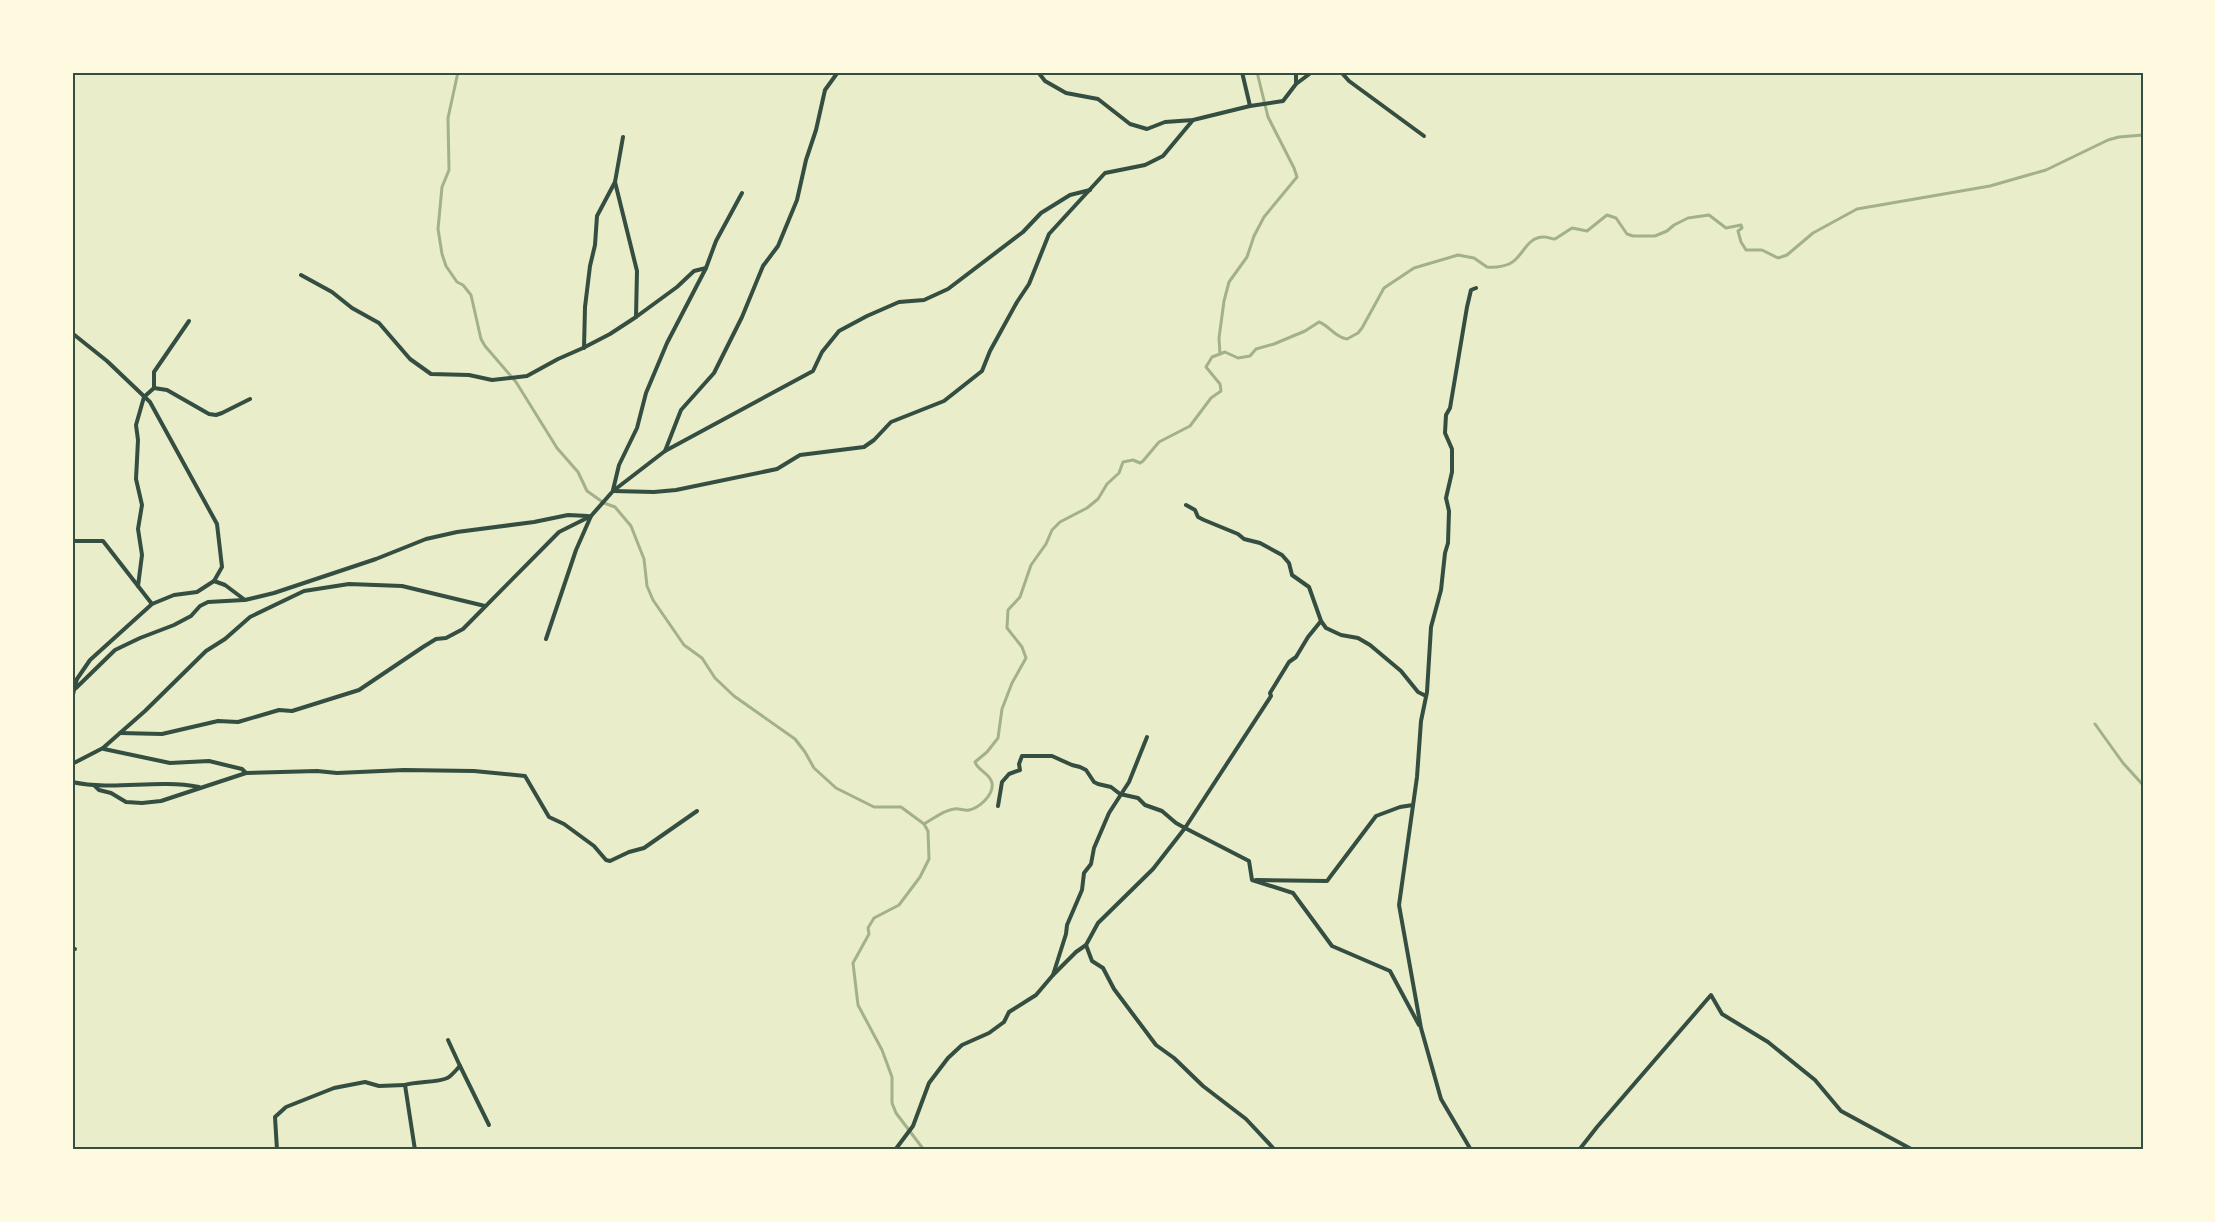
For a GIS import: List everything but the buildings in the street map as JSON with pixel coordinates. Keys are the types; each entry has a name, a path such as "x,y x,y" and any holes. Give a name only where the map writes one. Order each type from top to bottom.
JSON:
{"street":[{"path":"665,451 681,410 714,373 742,317 763,266 778,246 797,200 825,90 838,72"},
{"path":"1038,72 1045,81 1066,93 1098,99 1130,124 1147,129 1165,122 1193,120 1250,106 1283,101 1296,84 1312,72"},
{"path":"1242,72 1250,106"},
{"path":"1296,72 1296,84"},
{"path":"1341,72 1349,81 1424,136"},
{"path":"612,490 654,492 676,490 777,469 800,455 864,447 891,422 944,401 982,371 990,351 1029,284 1049,234 1105,173 1145,165 1163,156 1193,120"},
{"path":"584,348 585,307 595,245 597,216 615,182 623,137"},
{"path":"615,182 637,271 636,317"},
{"path":"546,639 576,550 591,516 612,490 665,451 813,371 822,352 839,331 899,302 924,300 948,289 1023,232 1041,213 1070,195 1090,189"},
{"path":"612,490 619,465 637,428 646,393 663,353 706,268 716,241 742,193"},
{"path":"301,275 379,323 410,359 431,374 469,375 492,380 527,376 558,358 584,348 636,317 677,287 694,271 706,268"},
{"path":"1471,1150 1441,1099 1421,1028 1399,905 1413,805 1420,721 1426,696 1431,627 1442,590 1448,543 1449,511 1446,498 1452,472 1452,449 1444,433 1445,424 1450,408 1467,306 1471,290 1476,288"},
{"path":"138,586 142,555 138,529 142,505 136,479 138,440 136,425 144,397 154,388 154,372 189,321"},
{"path":"72,333 107,361 150,402 217,524 222,567 214,581 197,592 174,595 152,604 90,660 77,679 72,698"},
{"path":"154,388 167,390 216,416 250,399"},
{"path":"1186,505 1195,510 1198,517 1238,534 1244,539 1260,543 1286,557 1292,574 1312,592 1321,621 1326,627 1341,635 1358,638 1370,645 1401,671 1418,692 1426,696"},
{"path":"76,689 115,650 174,626 208,602 245,600 274,593 376,559 426,539 457,532 534,522 568,514 591,516"},
{"path":"120,733 162,734 218,721 238,722 264,713 279,710 292,711 358,690 436,639 446,638 463,628 559,532 591,516"},
{"path":"72,541 103,541 152,604"},
{"path":"214,581 225,585 245,600"},
{"path":"72,764 104,748 206,651 225,639 250,617 304,591 349,584 402,586 485,606"},
{"path":"895,1150 913,1126 929,1083 948,1058 962,1045 989,1034 1004,1022 1009,1012 1036,995 1076,952 1086,945 1098,923 1153,869 1185,828 1271,696 1270,693 1289,662 1296,657 1321,621"},
{"path":"72,681 77,679"},
{"path":"1053,975 1067,925 1082,890 1084,873 1091,864 1094,849 1108,813 1129,782 1148,737"},
{"path":"104,748 170,763 209,761 242,769 246,774"},
{"path":"998,806 1002,782 1009,774 1020,770 1019,764 1022,756 1052,756 1080,766 1086,770 1094,782 1111,787 1120,794 1138,798 1145,805 1162,811 1176,823 1249,861 1252,880"},
{"path":"94,785 99,790 111,793 126,802 142,803 160,801 246,774 404,770 474,771 525,776 549,817 559,820 610,861 644,848 697,811"},
{"path":"72,782 94,785 131,785 163,782 199,787"},
{"path":"1252,880 1327,881 1376,816 1413,805"},
{"path":"1252,880 1293,893 1332,946 1390,971 1421,1028"},
{"path":"1086,945 1092,961 1103,968 1114,989 1156,1045 1246,1119 1275,1150"},
{"path":"1579,1150 1711,995 1722,1014 1768,1042 1815,1080 1841,1111 1913,1150"},
{"path":"448,1040 489,1125"},
{"path":"277,1150 275,1117 286,1107 334,1088 365,1082 379,1086 443,1080 460,1066"},
{"path":"405,1085 415,1150"}],"waterway":[{"path":"458,72 448,118 449,170 442,187 438,229 446,266 457,282 463,285 471,295 481,339 485,346 516,382 557,448 578,472 587,491 604,503 615,507 631,526 644,559 647,586 653,600 684,645 702,658 715,678 734,696 795,739 814,768 836,788 874,807 901,807 924,824 928,831 929,859 920,877 899,905 874,918 868,928 869,934 853,963 858,1005 882,1050 892,1077 892,1103 896,1113 924,1150"},
{"path":"1220,354 1219,338 1229,282 1247,257 1264,217 1297,177 1268,117 1257,72"},
{"path":"924,824 950,810 973,809 981,804 991,792 991,780 975,762 998,738 1002,709 1012,683 1026,658 1022,647 1007,628 1008,610 1020,597 1031,565 1046,544 1052,530 1060,522 1087,508 1098,499 1107,484 1119,473 1123,462 1133,460 1140,463 1159,442 1190,426 1211,398 1221,391 1220,384 1206,367 1212,357 1225,352 1238,358 1250,356 1256,349 1305,331 1319,322 1347,339 1362,328 1384,288 1414,268 1458,255 1474,258 1487,267 1506,265 1515,260 1535,239 1540,237 1555,239 1572,228 1587,231 1607,215 1616,218 1627,234 1633,236 1655,236 1688,218 1709,215 1726,228 1741,225 1742,228 1738,231 1746,250 1762,250 1778,258 1787,255 1813,233 1857,209 1990,186 2046,170 2108,140 2143,135"},
{"path":"2095,724 2123,763 2143,785"}]}
